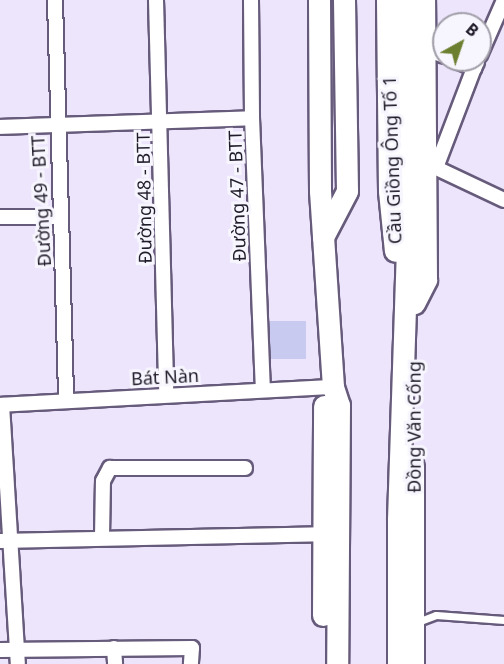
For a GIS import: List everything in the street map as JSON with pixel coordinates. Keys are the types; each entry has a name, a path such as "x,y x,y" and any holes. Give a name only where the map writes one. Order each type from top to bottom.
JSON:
{"main road":[{"path":"319,0 320,191 333,387 339,405 337,664"},
{"path":"323,238 347,191 344,0"},
{"name":"Cầu Giồng Ông Tố 1","path":"387,0 405,191"},
{"path":"405,191 406,0"},
{"path":"405,191 416,0"},
{"name":"Đồng Văn Cống","path":"405,191 409,312 413,664"},
{"name":"Đồng Văn Cống","path":"398,664 409,312"},
{"path":"323,664 324,399 333,387"}],"street":[{"name":"Đường 49 - BTT","path":"55,0 56,125 66,400"},
{"name":"Đường 48 - BTT","path":"156,0 161,122 166,395"},
{"name":"Đường 47 - BTT","path":"251,0 252,118 263,390"},
{"path":"425,0 432,36"},
{"path":"492,27 504,0"},
{"path":"409,312 427,280 434,72"},
{"path":"431,165 472,72"},
{"path":"0,127 252,118"},
{"path":"431,165 504,200"},
{"path":"0,217 60,217"},
{"name":"Bát Nàn","path":"1,405 333,387"},
{"path":"1,405 5,540 17,657"},
{"path":"102,537 103,481 110,468 245,468"},
{"path":"5,540 322,534"},
{"path":"114,648 115,664"},
{"path":"0,650 17,657 114,648 192,648 191,664"}],"lane":[{"path":"413,624 436,615 504,620"}],"building":[{"path":"269,321 306,321 306,359 269,359"}]}
